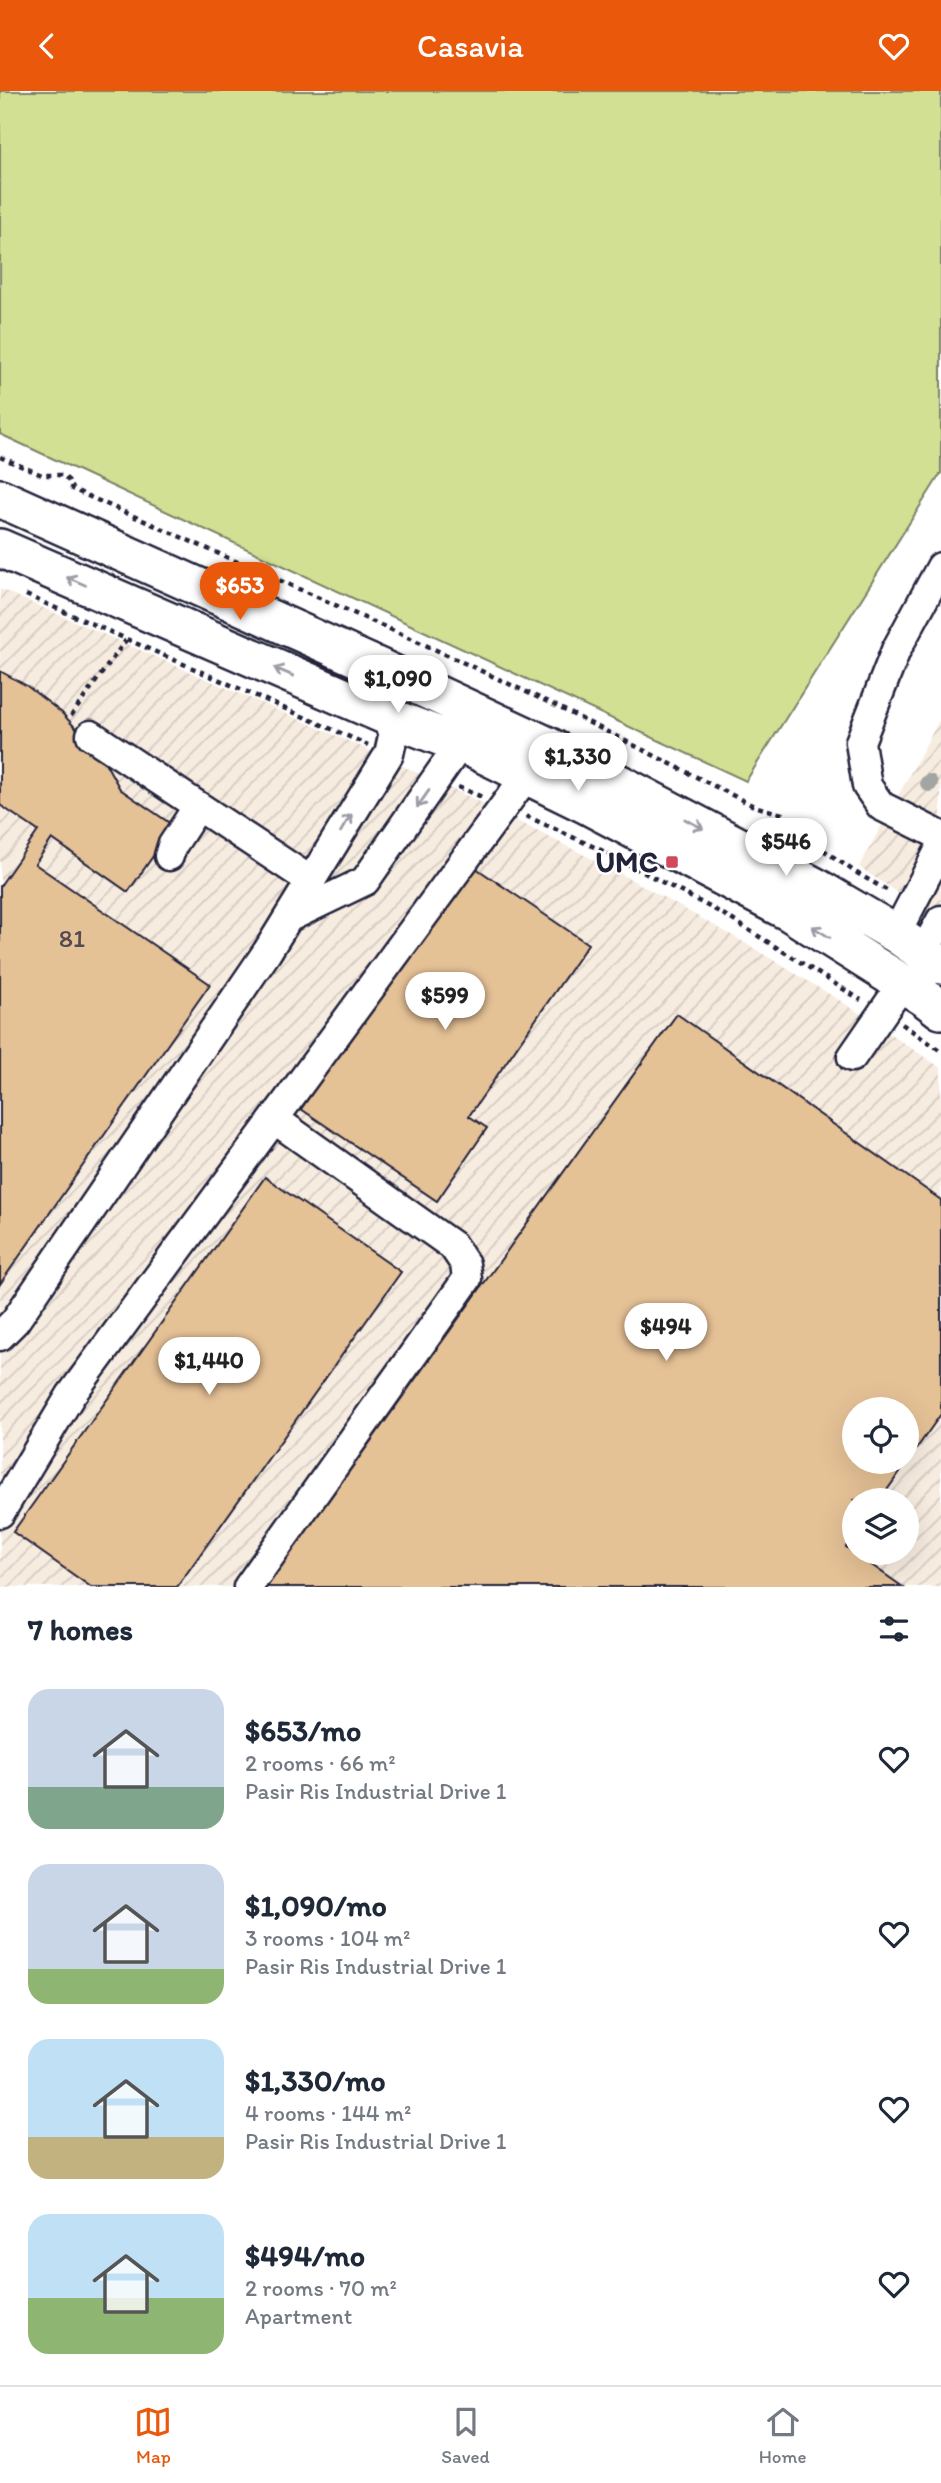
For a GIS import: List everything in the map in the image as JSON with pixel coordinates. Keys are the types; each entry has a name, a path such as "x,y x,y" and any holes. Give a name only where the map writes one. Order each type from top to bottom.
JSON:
{"main road":[{"path":"0,498 505,725 614,779 690,822 918,939"},
{"path":"0,548 387,716 461,731"},
{"path":"380,668 429,702 461,731 527,775 791,913 941,1010"},
{"path":"903,983 890,955 890,946 918,939"}],"lane":[{"path":"941,567 896,650 860,742 867,786 881,806 941,836"},
{"path":"0,1336 15,1321 267,952 389,754 393,736 387,716"},
{"path":"80,727 310,881"},
{"path":"288,918 365,881 461,731"},
{"path":"0,1513 71,1395 527,775"},
{"path":"169,856 172,846 198,806"},
{"path":"918,939 941,847"},
{"path":"918,939 941,920"},
{"path":"852,1056 903,983"},
{"path":"248,1587 467,1279 465,1264 453,1246 274,1119"}],"path":[{"path":"0,457 42,475 62,475 69,481 72,489 419,642 550,703 754,806 782,814 795,830 855,872 918,939"},
{"path":"80,727 126,640"}],"shaded area":[{"path":"0,589 353,743 476,800 612,869 735,937 844,1003 941,1068 941,1587 0,1587"},
{"path":"941,717 941,922 859,867"}],"green space":[{"path":"0,91 941,91 941,473 746,781 0,434"}],"building":[{"path":"0,671 27,686 62,713 102,757 120,789 174,826 128,892 52,839 35,864 210,984 0,1284 0,886 38,831 0,805"},
{"path":"470,864 588,944 469,1116 487,1128 437,1201 301,1109"},
{"path":"677,1014 941,1200 941,1414 919,1445 919,1397 842,1397 842,1474 898,1474 889,1488 842,1488 842,1565 872,1565 903,1587 266,1587"},
{"path":"265,1177 401,1272 177,1587 91,1587 13,1532"}],"place":[{"name":"UMC","path":"672,862"}]}
